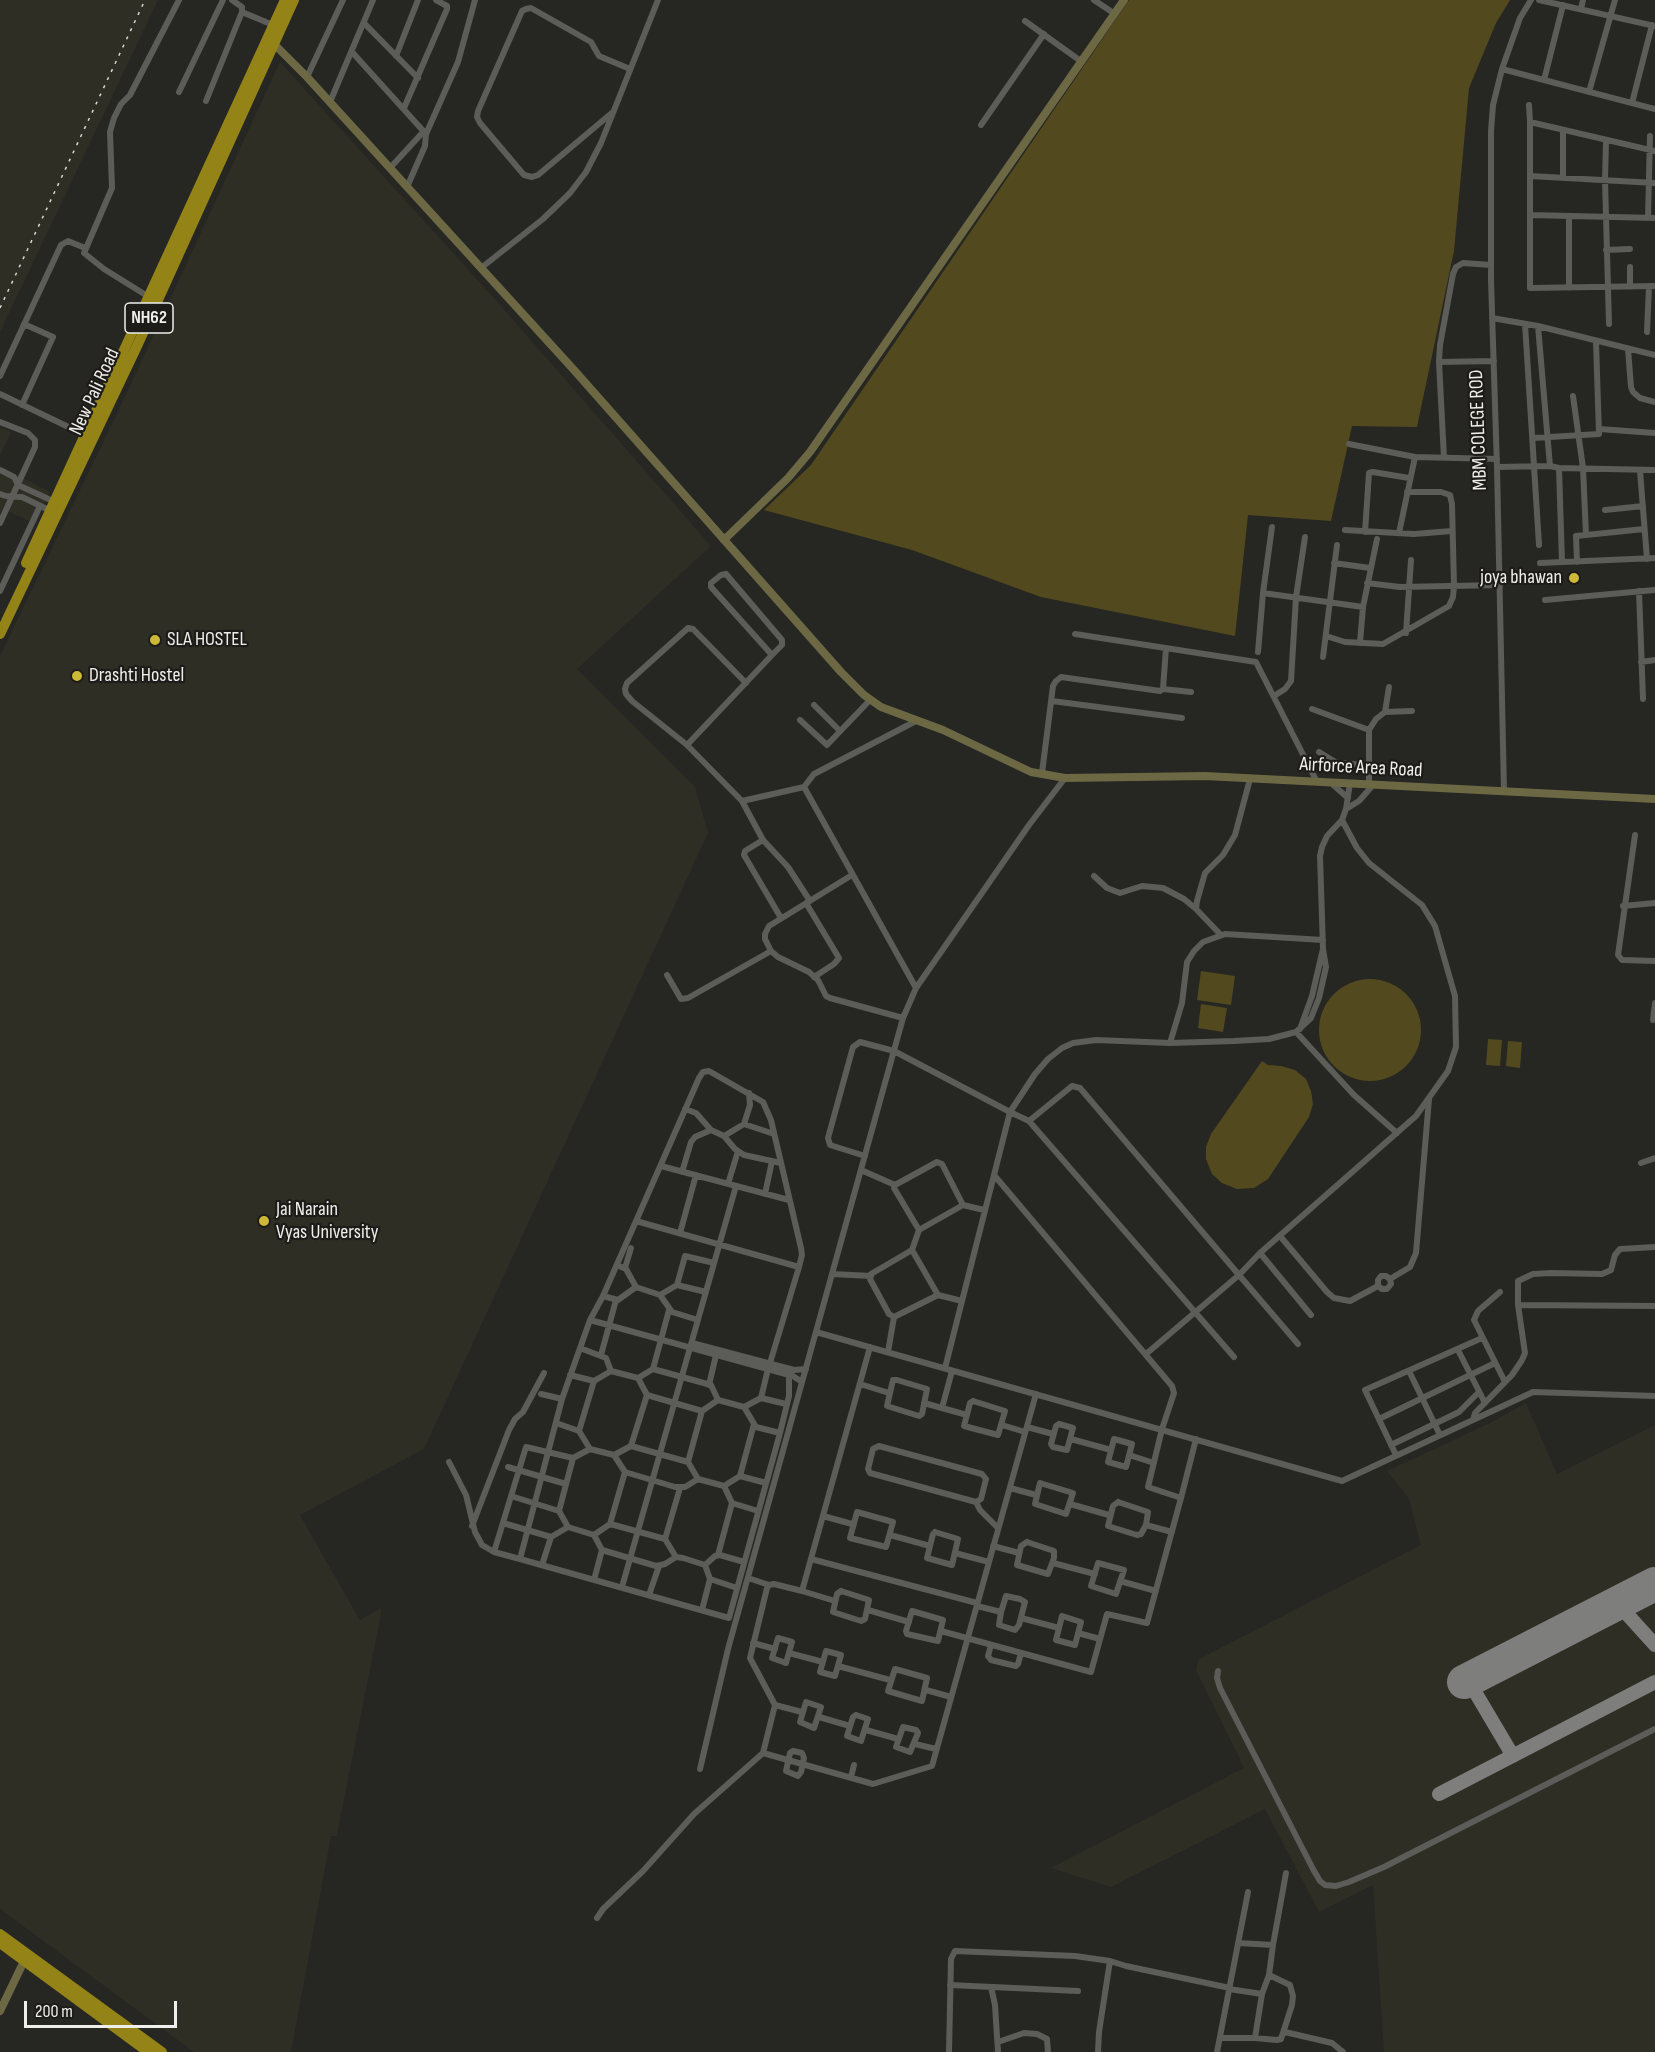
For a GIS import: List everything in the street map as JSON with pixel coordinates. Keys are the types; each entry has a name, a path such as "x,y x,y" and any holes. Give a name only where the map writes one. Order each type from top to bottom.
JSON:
{"highway":[{"name":"New Pali Road","path":"0,618 285,0"},
{"name":"New Pali Road","path":"0,634 52,508 138,344 294,0"},
{"path":"0,1934 162,2052"},
{"path":"0,1943 148,2052"}],"street":[{"path":"149,297 87,258 84,253 112,188 110,132 114,118 121,104 130,95 178,0"},
{"path":"178,92 223,0"},
{"path":"307,77 344,0"},
{"path":"330,102 373,0"},
{"path":"396,56 418,0"},
{"path":"404,108 447,9 447,6 436,0"},
{"path":"390,168 425,133 458,62 475,0"},
{"path":"481,268 517,241 570,193 593,161 658,0"},
{"path":"1094,0 1114,14"},
{"path":"724,540 788,478 810,452 1124,0"},
{"name":"MBM COLEGE ROD","path":"1504,791 1492,318 1491,131 1493,105 1502,69 1520,18 1531,0"},
{"path":"1539,0 1654,26 1632,103"},
{"path":"1581,9 1583,0"},
{"path":"1589,92 1615,0"},
{"path":"206,101 242,12 243,8 237,1"},
{"path":"1544,80 1563,5"},
{"path":"613,112 538,175 532,177 524,175 477,117 522,11 526,9 531,9 591,42 599,56 630,69"},
{"path":"242,12 273,25"},
{"path":"1025,21 1082,62"},
{"path":"364,23 418,78"},
{"path":"981,125 1044,34"},
{"name":"Airforce Area Road","path":"274,44 307,77 574,370 841,672 870,700 889,711 943,730 1031,772 1065,778 1142,776 1250,779 1655,799"},
{"path":"352,52 425,133 425,146 407,187"},
{"path":"1502,69 1655,109"},
{"path":"1529,105 1530,288 1652,286 1647,332"},
{"path":"1530,122 1652,151"},
{"path":"1563,131 1563,177"},
{"path":"1530,215 1652,218 1650,136"},
{"path":"1606,141 1609,324"},
{"path":"1530,176 1651,183"},
{"path":"1569,216 1569,288"},
{"path":"0,376 62,245 68,241 85,248"},
{"path":"1606,250 1630,249"},
{"path":"1444,458 1439,362 1447,302 1456,267 1462,263 1491,265"},
{"path":"1630,267 1630,286"},
{"path":"1492,318 1538,326 1655,356"},
{"path":"22,405 53,337 24,324"},
{"path":"1525,324 1539,546"},
{"path":"1538,326 1550,466"},
{"path":"1533,438 1599,434 1596,342"},
{"path":"1628,349 1633,392 1640,398 1655,402"},
{"path":"1439,362 1494,361"},
{"path":"0,394 85,435"},
{"path":"1573,396 1583,468 1586,535"},
{"path":"0,422 28,433 35,440 35,447 0,523"},
{"path":"1599,429 1655,433"},
{"path":"1349,444 1415,457 1559,468 1655,470"},
{"path":"1399,533 1415,457"},
{"path":"1559,468 1563,562"},
{"path":"0,470 14,477 18,485 52,508"},
{"path":"1640,471 1647,559"},
{"path":"1365,532 1369,473 1409,478"},
{"path":"1326,636 1345,642 1383,644 1406,633 1449,606 1454,586 1452,504 1449,495 1441,492 1407,492"},
{"path":"0,494 22,498 52,508"},
{"path":"1605,510 1643,506"},
{"path":"0,591 52,508"},
{"path":"1258,652 1272,527"},
{"path":"1576,562 1576,536 1644,529"},
{"path":"1345,530 1399,533 1452,531"},
{"path":"1274,696 1285,689 1291,681 1296,597 1305,537"},
{"path":"1360,643 1363,607 1377,539"},
{"path":"1323,657 1337,544"},
{"path":"1540,562 1655,558"},
{"path":"1406,633 1412,560"},
{"path":"1334,563 1370,568"},
{"path":"687,745 782,645 782,640 726,574 721,574 711,583 711,587 772,655"},
{"path":"1367,583 1408,587 1500,585"},
{"path":"1545,600 1655,590"},
{"path":"1639,591 1643,699"},
{"path":"1263,593 1363,607"},
{"path":"746,683 693,629 688,628 627,683 626,694 687,745 742,801 763,840 788,867 839,958 834,964 814,976"},
{"path":"1075,634 1256,662 1317,782"},
{"path":"1163,689 1167,648"},
{"path":"1641,662 1655,660"},
{"path":"1042,773 1053,686 1061,677 1156,692 1163,689 1191,692"},
{"path":"1385,712 1389,687"},
{"path":"800,720 824,744 829,743 870,700"},
{"path":"1052,701 1182,718"},
{"path":"814,705 840,731"},
{"path":"1312,709 1368,730"},
{"path":"1346,809 1359,801 1371,785 1368,730 1385,712 1413,711"},
{"path":"742,801 804,786 814,774 916,721"},
{"path":"1319,752 1337,763 1369,765"},
{"path":"700,1769 728,1649 903,1018 916,988 1029,825 1065,778"},
{"path":"1196,909 1205,873 1223,855 1235,835 1250,779"},
{"path":"1330,783 1348,798"},
{"path":"942,1408 962,1301 1010,1112 1035,1074 1048,1059 1073,1043 1096,1040 1170,1043 1269,1039 1298,1031 1311,1018 1319,998 1326,967 1323,949 1320,856 1324,842 1342,820 1350,783"},
{"path":"804,786 916,988"},
{"path":"1146,1354 1239,1275 1260,1252 1416,1116 1448,1071 1456,1047 1455,996 1435,926 1422,905 1369,863 1357,848 1342,820"},
{"path":"1635,836 1623,906 1618,957 1625,960 1655,961"},
{"path":"763,840 745,851 744,855 781,918"},
{"path":"852,874 769,926 765,939 771,951 778,957 814,976 826,996 903,1018"},
{"path":"1094,876 1107,888 1120,893 1142,886 1163,888 1184,899 1220,934"},
{"path":"1623,906 1655,903"},
{"path":"1170,1043 1182,1003 1188,962 1203,942 1220,934 1323,940"},
{"path":"667,975 681,999 688,999 771,951"},
{"path":"1653,1020 1655,1003"},
{"path":"1298,1031 1354,1095 1397,1133"},
{"path":"865,1155 830,1144 828,1138 853,1047 860,1042 894,1051 1029,1121 1234,1357"},
{"path":"520,1559 562,1399 590,1320 603,1296 703,1072 709,1071 763,1102 774,1134 801,1248 799,1267 761,1398"},
{"path":"1029,1121 1072,1086 1080,1088 1298,1344"},
{"path":"724,1136 744,1124 750,1105 749,1094"},
{"path":"1280,1236 1334,1298 1350,1301 1378,1286 1382,1289 1389,1288 1390,1279 1410,1267 1416,1253 1429,1097"},
{"path":"685,1109 696,1113 711,1130 724,1136 744,1155 780,1163"},
{"path":"744,1124 774,1134"},
{"path":"682,1172 691,1142 695,1137 711,1130"},
{"path":"728,1184 738,1151"},
{"path":"1641,1164 1655,1158"},
{"path":"765,1194 772,1161"},
{"path":"895,1185 937,1162 942,1164 963,1205"},
{"path":"661,1166 789,1200"},
{"path":"861,1170 895,1185"},
{"path":"680,1233 696,1175"},
{"path":"994,1175 1174,1389 1148,1487 1181,1498"},
{"path":"895,1185 894,1188 919,1230"},
{"path":"622,1587 735,1186"},
{"path":"832,1274 871,1276 912,1250 919,1230 963,1205 984,1210"},
{"path":"636,1221 799,1267"},
{"path":"1473,1420 1476,1413 1505,1382 1525,1353 1518,1305 1518,1281 1533,1274 1602,1274 1611,1270 1615,1255 1620,1249 1655,1247"},
{"path":"625,1268 631,1248"},
{"path":"912,1250 938,1295"},
{"path":"1260,1252 1311,1315"},
{"path":"677,1285 685,1256 714,1263"},
{"path":"617,1265 625,1268 636,1287 660,1295 669,1310 698,1320"},
{"path":"871,1276 870,1279 889,1314 894,1317"},
{"path":"660,1295 677,1285 706,1292"},
{"path":"601,1354 616,1300 636,1287"},
{"path":"1500,1292 1486,1304 1474,1320 1505,1382"},
{"path":"894,1317 938,1295 962,1301"},
{"path":"603,1296 616,1300"},
{"path":"1518,1305 1655,1306"},
{"path":"579,1431 594,1381 611,1371 638,1378 653,1369 669,1310"},
{"path":"888,1352 894,1317"},
{"path":"590,1320 769,1366 802,1382"},
{"path":"816,1332 1342,1480 1533,1392 1655,1396"},
{"path":"1396,1455 1365,1390 1482,1338"},
{"path":"691,1346 716,1355 769,1366 794,1370 806,1369"},
{"path":"802,1591 870,1347"},
{"path":"580,1348 601,1354 606,1358 611,1371"},
{"path":"1458,1350 1485,1403"},
{"path":"709,1385 716,1355"},
{"path":"1379,1419 1495,1363"},
{"path":"653,1369 709,1385 713,1388 718,1400"},
{"path":"1409,1371 1440,1435"},
{"path":"472,1526 509,1430 515,1419 524,1412 544,1373"},
{"path":"449,1462 466,1495 472,1526 482,1545 494,1552 729,1618 780,1433 789,1396 789,1374"},
{"path":"570,1375 594,1381"},
{"path":"638,1378 647,1395 702,1411"},
{"path":"893,1380 927,1389 924,1403 922,1414 916,1416 887,1406 893,1380"},
{"path":"860,1384 889,1393"},
{"path":"1391,1445 1459,1412 1479,1392"},
{"path":"541,1394 562,1399"},
{"path":"763,1753 873,1784 932,1766 1036,1394"},
{"path":"631,1446 647,1395"},
{"path":"688,1462 702,1411 718,1400 744,1407 761,1398 786,1404"},
{"path":"973,1401 1004,1410 1002,1425 996,1436 966,1427 964,1424 970,1403 973,1401"},
{"path":"924,1403 967,1415"},
{"path":"744,1407 759,1428 780,1433"},
{"path":"556,1424 579,1431 590,1449"},
{"path":"494,1552 526,1447 573,1458 590,1449 614,1455 631,1446 688,1462 698,1479 724,1486 740,1476 754,1424"},
{"path":"1059,1424 1072,1427 1074,1430 1069,1448 1065,1450 1051,1446 1053,1434 1059,1424"},
{"path":"1002,1425 1053,1434"},
{"path":"1071,1439 1111,1450"},
{"path":"1114,1439 1132,1444 1126,1467 1108,1462 1111,1450 1114,1439"},
{"path":"941,1631 1091,1672 1107,1614 1147,1623 1196,1439"},
{"path":"976,1502 981,1499 986,1479 982,1474 879,1446 873,1449 868,1469 870,1473 976,1502 980,1510 998,1528"},
{"path":"614,1455 625,1472 652,1481 680,1488 698,1479"},
{"path":"1129,1455 1154,1463"},
{"path":"573,1458 559,1511 568,1527 594,1535 602,1550 594,1580"},
{"path":"507,1467 566,1484"},
{"path":"594,1535 610,1524 625,1472"},
{"path":"740,1476 766,1483"},
{"path":"1040,1483 1070,1491 1072,1493 1068,1512 1064,1515 1036,1506 1034,1502 1036,1495 1040,1483"},
{"path":"705,1565 718,1555 732,1503 724,1486"},
{"path":"665,1539 680,1488"},
{"path":"1010,1488 1036,1495"},
{"path":"511,1496 559,1511"},
{"path":"1118,1502 1148,1512 1144,1531 1137,1535 1107,1525 1109,1515 1114,1504 1118,1502"},
{"path":"732,1503 758,1511"},
{"path":"1070,1504 1109,1515"},
{"path":"857,1512 890,1520 893,1524 890,1534 884,1548 851,1539 850,1535 857,1512"},
{"path":"823,1516 852,1524"},
{"path":"503,1522 551,1537"},
{"path":"610,1524 665,1539 676,1557 705,1565"},
{"path":"1146,1525 1172,1532"},
{"path":"542,1565 551,1537 568,1527"},
{"path":"934,1532 956,1538 958,1541 955,1553 952,1565 929,1560 927,1557 934,1532"},
{"path":"890,1534 930,1545"},
{"path":"1027,1542 1054,1551 1053,1563 1048,1574 1044,1575 1017,1565 1021,1546 1027,1542"},
{"path":"993,1546 1019,1553"},
{"path":"602,1550 659,1566 676,1557"},
{"path":"955,1553 989,1562"},
{"path":"718,1555 744,1562"},
{"path":"812,1559 1000,1612"},
{"path":"1053,1563 1095,1574"},
{"path":"1098,1563 1124,1570 1120,1581 1116,1594 1091,1586 1098,1563"},
{"path":"702,1610 710,1580 705,1565"},
{"path":"649,1595 659,1566"},
{"path":"748,1578 835,1600"},
{"path":"710,1580 737,1588"},
{"path":"1120,1581 1156,1591"},
{"path":"597,1918 603,1909 644,1871 694,1814 763,1753 775,1705 750,1658 769,1585"},
{"path":"841,1591 867,1598 870,1602 868,1610 865,1619 861,1621 835,1614 832,1610 837,1594 841,1591"},
{"path":"1012,1597 1025,1602 1017,1629 1000,1626 1000,1612 1004,1598 1012,1597"},
{"path":"868,1610 909,1622"},
{"path":"915,1611 941,1619 944,1623 941,1631 939,1640 935,1642 906,1632 911,1613 915,1611"},
{"path":"1062,1616 1081,1622 1078,1633 1075,1646 1056,1640 1062,1616"},
{"path":"1021,1618 1059,1628"},
{"path":"1078,1633 1100,1639"},
{"path":"778,1638 792,1642 786,1663 772,1658 775,1649 778,1638"},
{"path":"753,1643 775,1649"},
{"path":"991,1645 988,1656 991,1660 1016,1666 1021,1653"},
{"path":"826,1651 841,1655 838,1666 835,1676 820,1672 826,1651"},
{"path":"789,1653 823,1662"},
{"path":"838,1666 890,1680"},
{"path":"898,1669 926,1677 928,1679 926,1690 923,1700 918,1702 888,1691 894,1671 898,1669"},
{"path":"1218,1671 1217,1678 1220,1688 1313,1869 1325,1886 1336,1887 1384,1867 1655,1729"},
{"path":"926,1690 951,1697"},
{"path":"806,1702 819,1705 821,1708 815,1727 800,1723 802,1712 806,1702"},
{"path":"775,1705 802,1712"},
{"path":"856,1715 868,1719 866,1730 860,1741 848,1737 853,1717 856,1715"},
{"path":"819,1717 850,1726"},
{"path":"903,1726 915,1730 918,1734 912,1752 897,1748 898,1739 903,1726"},
{"path":"866,1730 898,1739"},
{"path":"915,1744 936,1749"},
{"path":"792,1751 804,1755 800,1774 794,1775 786,1771 788,1760 792,1751"},
{"path":"851,1778 854,1765"},
{"path":"1256,2038 1262,1994 1269,1975 1286,1873"},
{"path":"1217,2052 1248,1892"},
{"path":"1238,1943 1273,1945"},
{"path":"949,2052 951,1959 955,1951 1076,1956 1110,1961 1229,1989 1262,1994"},
{"path":"0,2011 24,1961"},
{"path":"1098,2052 1110,1961"},
{"path":"1220,2038 1281,2039 1285,2032 1293,1996 1292,1989 1285,1982 1269,1975"},
{"path":"950,1985 1078,1992"},
{"path":"992,1987 998,2052"},
{"path":"1285,2032 1332,2043 1343,2052"},
{"path":"998,2042 1024,2033 1037,2034 1047,2039 1048,2052"}],"shaded area":[{"path":"0,0 158,0 0,332"},
{"path":"1129,0 1510,0 1496,23 1469,88 1454,251 1417,427 1352,426 1331,521 1248,515 1235,636 1041,597 912,550 764,510 811,465"},
{"name":"Jai Narain Vyas University","path":"280,62 493,297 711,546 577,669 695,787 708,833 424,1449 300,1515 360,1620 381,1608 381,1614 337,1834 331,1836 291,2052 194,2052 0,1909 0,656 122,403"},
{"path":"0,427 11,432 0,456"},
{"path":"0,466 50,492 36,524 3,509 0,513"},
{"path":"1201,971 1235,976 1231,1005 1197,1000"},
{"path":"1370,979 1389,983 1406,994 1417,1011 1421,1030 1417,1049 1406,1066 1389,1077 1370,1081 1351,1077 1334,1066 1323,1049 1319,1030 1323,1011 1334,994 1351,983"},
{"path":"1201,1004 1227,1008 1223,1032 1198,1028"},
{"path":"1488,1039 1502,1040 1500,1066 1486,1065"},
{"path":"1508,1041 1522,1042 1520,1068 1506,1066"},
{"path":"1262,1061 1268,1065 1295,1070 1306,1079 1313,1104 1309,1117 1268,1179 1254,1188 1237,1189 1222,1183 1212,1174 1206,1159 1206,1147 1211,1134"},
{"path":"1526,1403 1557,1474 1655,1425 1655,2052 1384,2052 1373,1885 1319,1912 1265,1809 1111,1887 1051,1868 1244,1768 1196,1670 1199,1659 1421,1545 1409,1499 1387,1471 1492,1422"}],"taxiway":[{"path":"1617,1603 1655,1645"},
{"path":"1468,1680 1513,1756"},
{"path":"1439,1794 1655,1682"}],"runway":[{"path":"1464,1682 1655,1584"}],"railway":[{"path":"0,308 145,0"}],"place":[{"name":"joya bhawan","path":"1574,578"},
{"name":"SLA HOSTEL","path":"155,640"},
{"name":"Drashti Hostel","path":"77,676"},
{"name":"Jai Narain Vyas University","path":"264,1221"}]}
